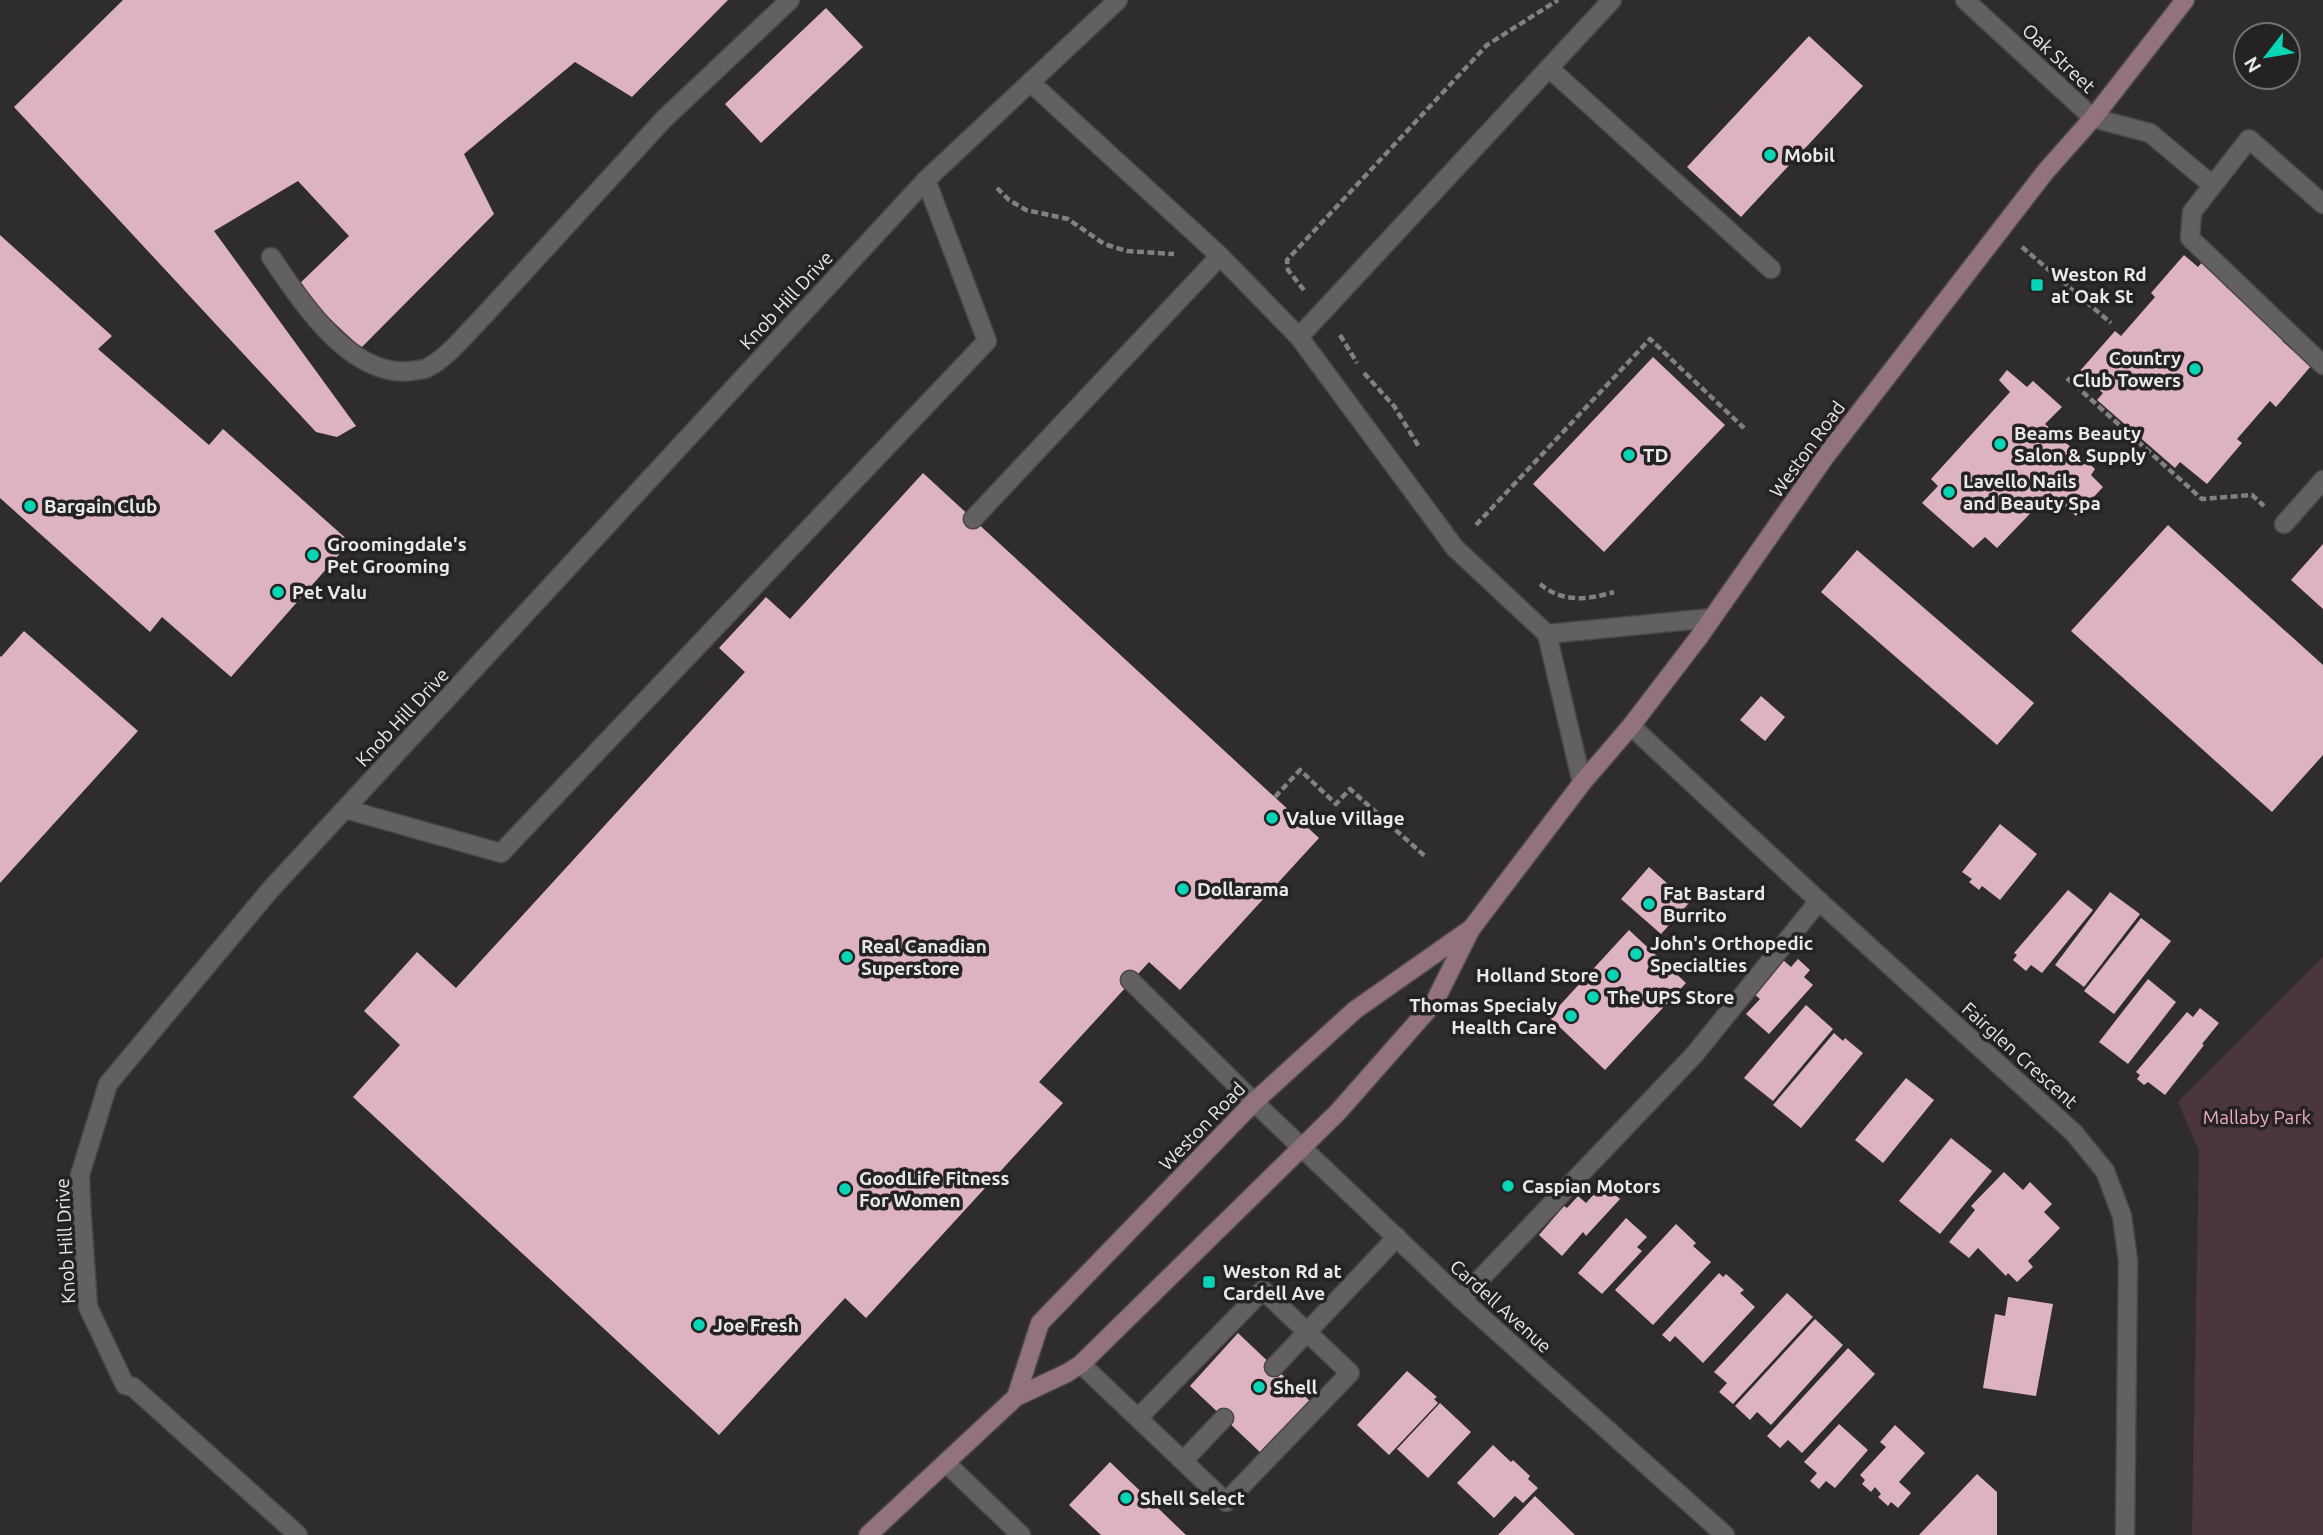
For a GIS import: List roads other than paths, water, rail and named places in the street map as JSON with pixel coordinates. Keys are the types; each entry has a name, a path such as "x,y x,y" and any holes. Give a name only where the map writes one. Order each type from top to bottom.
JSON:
{"main road":[{"name":"Weston Road","path":"868,1535 1016,1397 1081,1364 1338,1112 1434,1003 1471,929 1582,783 1631,726 1712,618 1825,457 2046,171 2093,118 2185,0"},
{"name":"Weston Road","path":"1016,1397 1040,1324 1254,1102 1355,1010 1471,929"}],"street":[{"path":"271,257 308,310 340,342 376,368 400,372 425,369 450,351 479,321 664,119 790,0"},
{"name":"Knob Hill Drive","path":"298,1535 133,1387 125,1385 88,1307 80,1175 108,1084 270,890 926,180 1118,0"},
{"path":"1299,337 1612,0"},
{"name":"Oak Street","path":"1965,0 2093,118"},
{"path":"1549,68 1771,269"},
{"path":"1030,82 1220,256 1299,337 1455,548 1546,634 1582,783"},
{"path":"2093,118 2150,133 2212,185"},
{"path":"2323,204 2249,139 2192,212 2190,238 2323,365"},
{"path":"345,809 501,853 987,341 926,180"},
{"path":"973,519 1220,256"},
{"path":"2284,524 2323,480"},
{"path":"1546,634 1712,618"},
{"name":"Fairglen Crescent","path":"1631,726 2074,1133 2105,1171 2122,1216 2128,1261 2125,1535"},
{"path":"1461,1298 1694,1055 1819,901"},
{"name":"Cardell Avenue","path":"1130,980 1461,1298 1725,1535"},
{"path":"1274,1367 1397,1237"},
{"path":"1081,1364 1226,1502 1350,1373 1263,1290 1139,1417"},
{"path":"1184,1460 1224,1418"},
{"path":"947,1464 1021,1535"}],"place":[{"name":"Mobil","path":"1770,155"},
{"name":"Weston Rd at Oak St","path":"2037,285"},
{"name":"Country Club Towers","path":"2195,369"},
{"name":"Beams Beauty Salon & Supply","path":"2000,444"},
{"name":"TD","path":"1629,455"},
{"name":"Lavello Nails and Beauty Spa","path":"1949,492"},
{"name":"Bargain Club","path":"30,506"},
{"name":"Groomingdale's Pet Grooming","path":"313,555"},
{"name":"Pet Valu","path":"278,592"},
{"name":"Value Village","path":"1272,818"},
{"name":"Dollarama","path":"1183,889"},
{"name":"Fat Bastard Burrito","path":"1649,904"},
{"name":"John's Orthopedic Specialties","path":"1636,954"},
{"name":"Real Canadian Superstore","path":"847,957"},
{"name":"Holland Store","path":"1613,975"},
{"name":"The UPS Store","path":"1593,997"},
{"name":"Thomas Specialy Health Care","path":"1571,1016"},
{"name":"Caspian Motors","path":"1508,1186"},
{"name":"GoodLife Fitness For Women","path":"845,1189"},
{"name":"Weston Rd at Cardell Ave","path":"1209,1282"},
{"name":"Joe Fresh","path":"699,1325"},
{"name":"Shell","path":"1259,1387"},
{"name":"Shell Select","path":"1126,1498"}],"park label":[{"name":"Mallaby Park","path":"2257,1117"}]}
